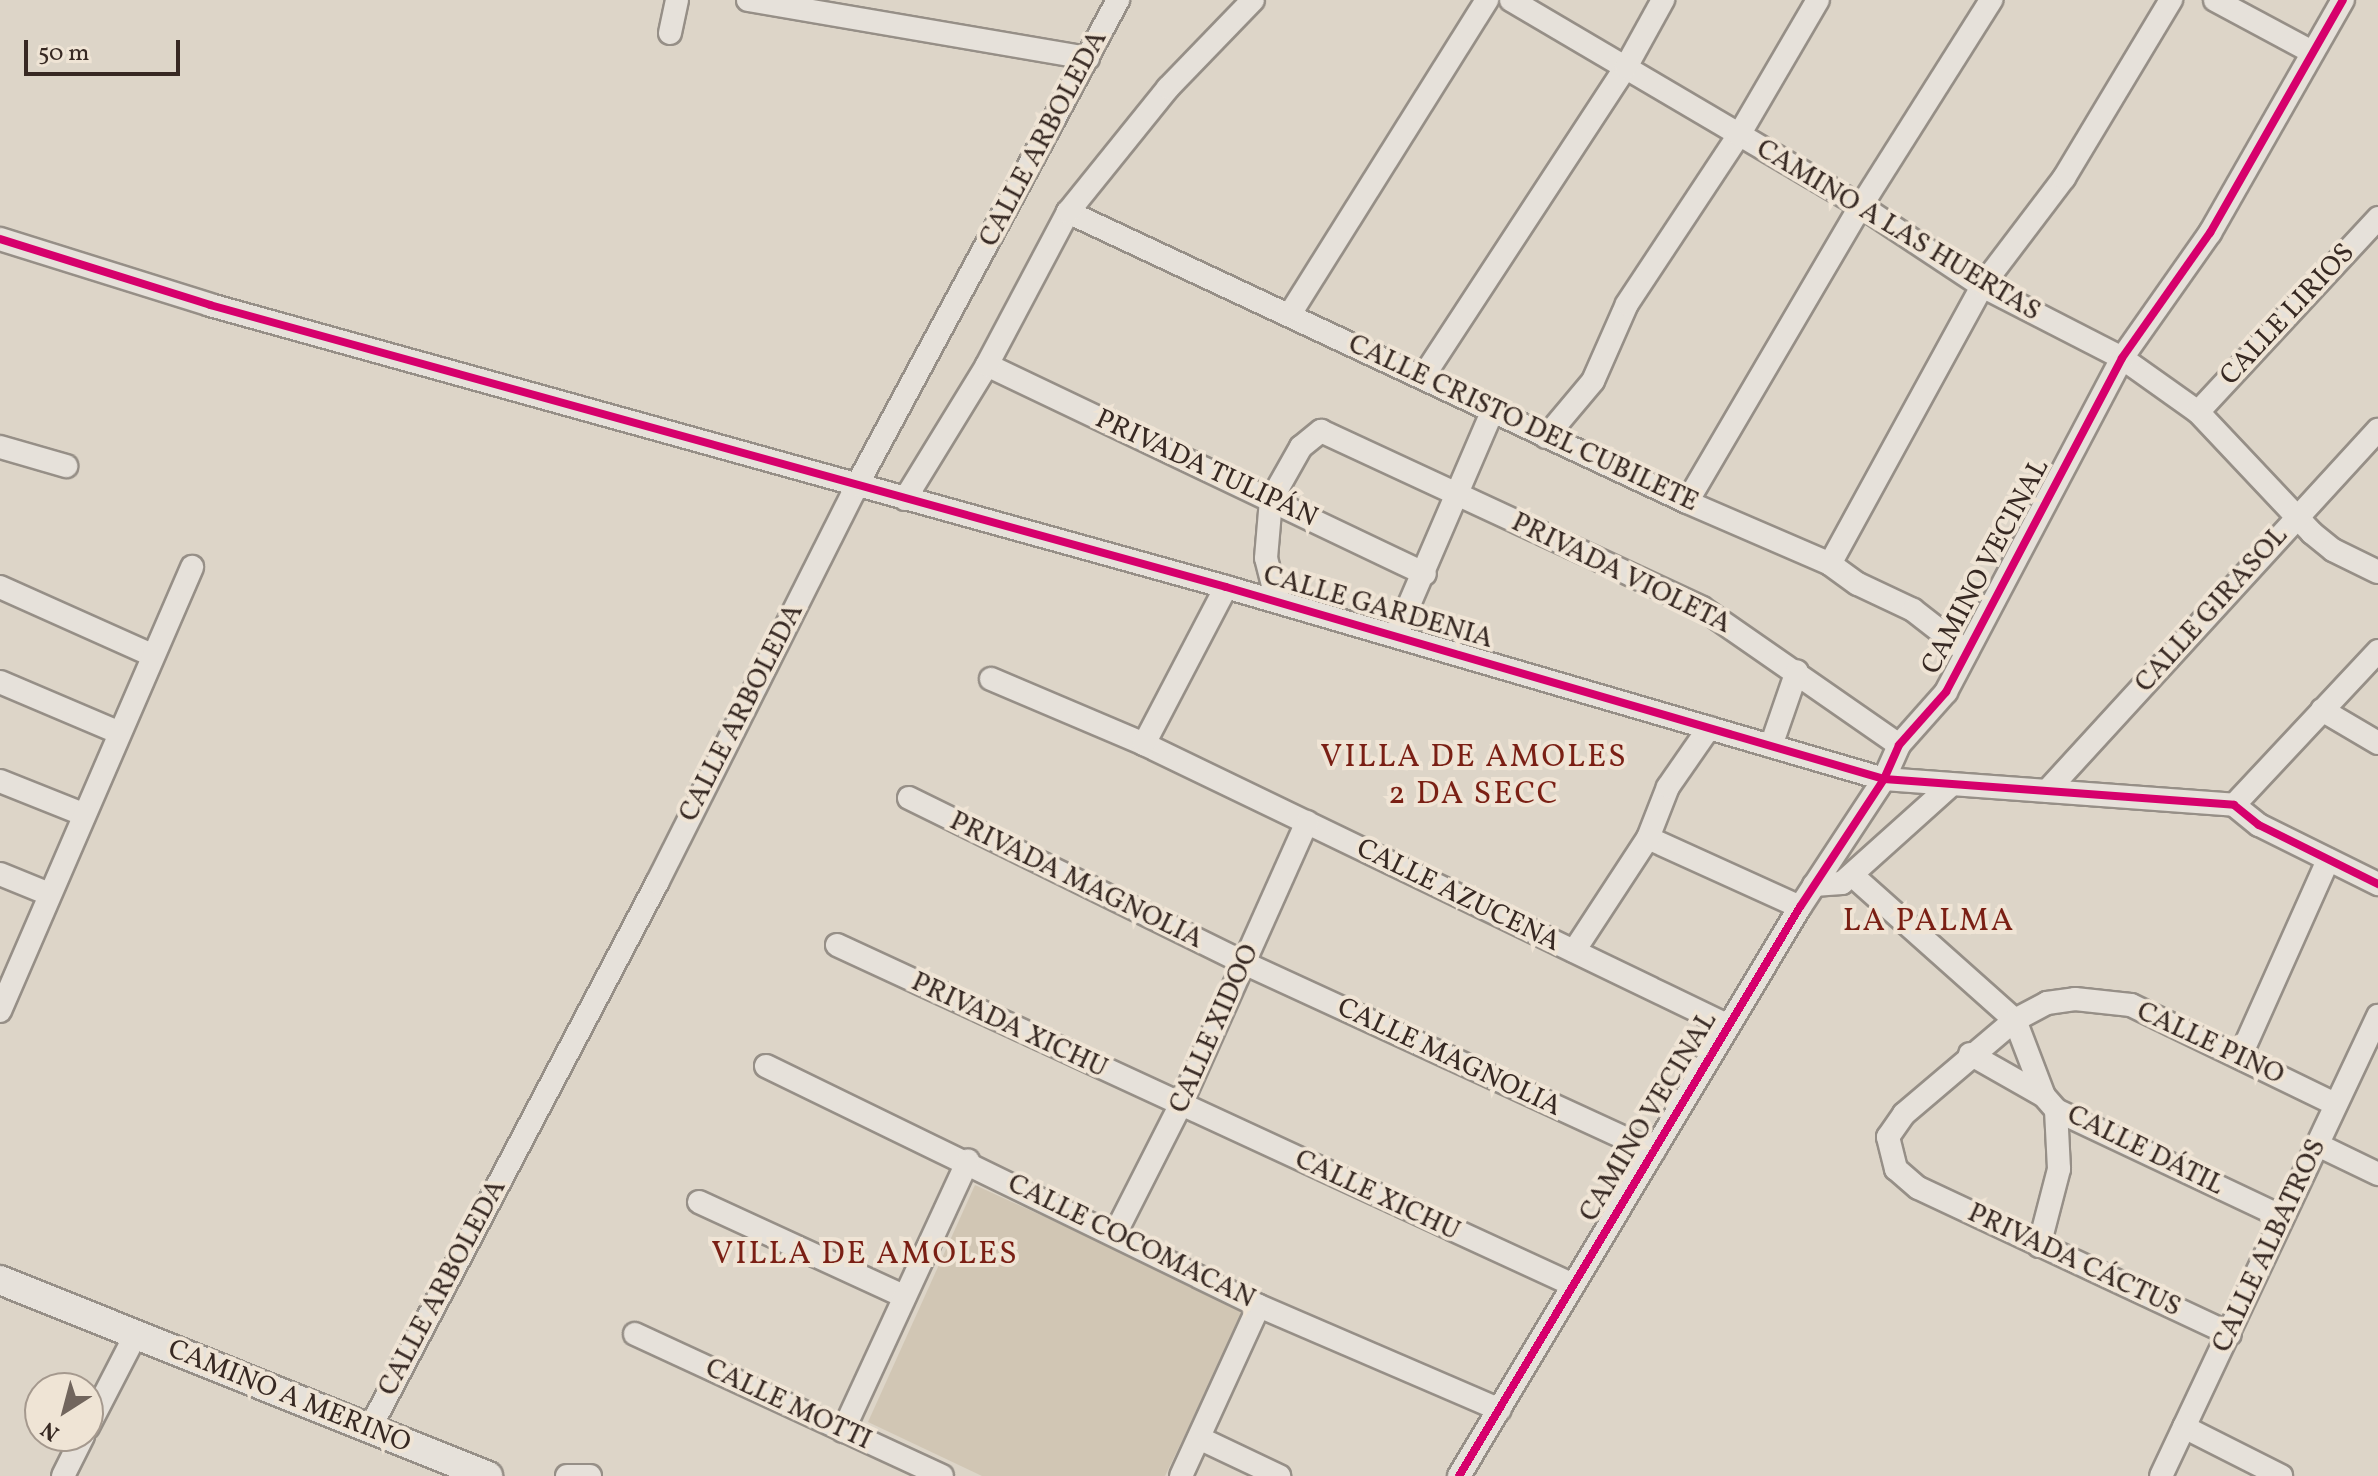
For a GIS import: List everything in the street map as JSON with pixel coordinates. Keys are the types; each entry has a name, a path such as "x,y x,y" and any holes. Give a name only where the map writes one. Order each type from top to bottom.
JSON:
{"street":[{"path":"670,33 677,0"},
{"path":"748,0 1088,58"},
{"name":"CALLE ARBOLEDA","path":"370,1428 657,883 857,485 1118,0"},
{"path":"905,499 987,365 1068,212 1168,88 1253,0"},
{"path":"1290,314 1487,0"},
{"name":"CAMINO A LAS HUERTAS","path":"1511,0 1861,206 1982,286 2122,358 2198,412 2333,550 2378,572"},
{"path":"1423,377 1626,67 1663,0"},
{"path":"1546,437 1593,381 1627,304 1739,135 1818,0"},
{"path":"1687,502 1861,206 1991,0"},
{"path":"1830,564 1982,286 2064,178 2171,0"},
{"path":"2215,0 2310,51"},
{"name":"CAMINO VECINAL","path":"1459,1476 1800,907 1884,779 1899,745 1946,692 2122,358 2210,233 2310,51 2343,0"},
{"name":"CALLE CRISTO DEL CUBILETE","path":"1068,212 1546,437 1830,564 1858,584 1913,610 1967,652"},
{"name":"CALLE LIRIOS","path":"2198,412 2378,218"},
{"name":"CALLE GARDENIA","path":"0,239 210,305 1277,601 1884,779 2234,805"},
{"name":"PRIVADA TULIPÁN","path":"987,365 1425,574"},
{"path":"1396,635 1425,574 1455,494 1493,410"},
{"name":"CALLE GIRASOL","path":"2047,791 2378,430"},
{"name":"PRIVADA VIOLETA","path":"1271,500 1313,434 1341,438 1702,608 1797,671 1899,745"},
{"path":"0,447 66,466"},
{"path":"1271,500 1266,558 1277,601"},
{"path":"0,1011 7,976 49,894 192,567"},
{"path":"0,587 152,655"},
{"path":"1144,744 1226,587"},
{"path":"2378,651 2234,805 2259,825 2378,884"},
{"path":"1771,746 1797,671"},
{"name":"CALLE AZUCENA","path":"991,679 1144,744 1729,1026"},
{"path":"0,682 120,733"},
{"path":"2322,710 2378,743"},
{"path":"1574,951 1648,838 1668,787 1709,728"},
{"path":"0,781 83,814"},
{"path":"1814,885 1831,886 1852,875 1950,786"},
{"name":"PRIVADA MAGNOLIA","path":"909,798 1244,963"},
{"name":"CALLE XIDOO","path":"1116,1232 1180,1106 1307,822"},
{"path":"1648,838 1800,907"},
{"path":"2240,1057 2328,860"},
{"path":"0,874 49,894"},
{"path":"1852,875 2015,1020 2050,1103 2059,1169 2039,1246"},
{"name":"PRIVADA XICHU","path":"837,945 1180,1106"},
{"name":"CALLE MAGNOLIA","path":"1244,963 1654,1152"},
{"name":"CALLE PINO","path":"1918,1188 1896,1169 1888,1137 1904,1114 1970,1054 2015,1020 2047,1003 2075,999 2131,1005 2335,1104"},
{"name":"CALLE ALBATROS","path":"2161,1476 2335,1104 2375,1030"},
{"name":"CALLE DÁTIL","path":"1970,1054 2050,1103 2282,1217"},
{"name":"CALLE COCOMACAN","path":"766,1066 1116,1232 1259,1306 1500,1410"},
{"name":"CALLE XICHU","path":"1180,1106 1573,1285"},
{"path":"2318,1145 2378,1174"},
{"path":"843,1431 968,1161"},
{"name":"PRIVADA CÁCTUS","path":"1918,1188 2230,1334"},
{"path":"699,1202 903,1296"},
{"name":"CAMINO A MERINO","path":"0,1280 370,1428 434,1466 488,1476"},
{"path":"1181,1476 1259,1306"},
{"name":"CALLE MOTTI","path":"635,1334 942,1476"},
{"path":"104,1396 135,1336"},
{"path":"2184,1427 2281,1476"},
{"path":"1199,1438 1279,1476"},
{"path":"63,1476 75,1452"},
{"path":"567,1476 590,1476"}],"shaded area":[{"path":"975,1185 1246,1309 1165,1476 982,1476 868,1422"}],"cycle path":[{"path":"1459,1476 1800,907 1884,779 1899,745 1946,692 2122,358 2210,233 2343,0"},
{"path":"0,239 210,305 1226,587 1884,779 2234,805 2259,825 2378,884"}],"district":[{"name":"VILLA DE AMOLES 2 DA SECC","path":"1474,778"},
{"name":"LA PALMA","path":"1929,922"},
{"name":"VILLA DE AMOLES","path":"865,1255"}]}
